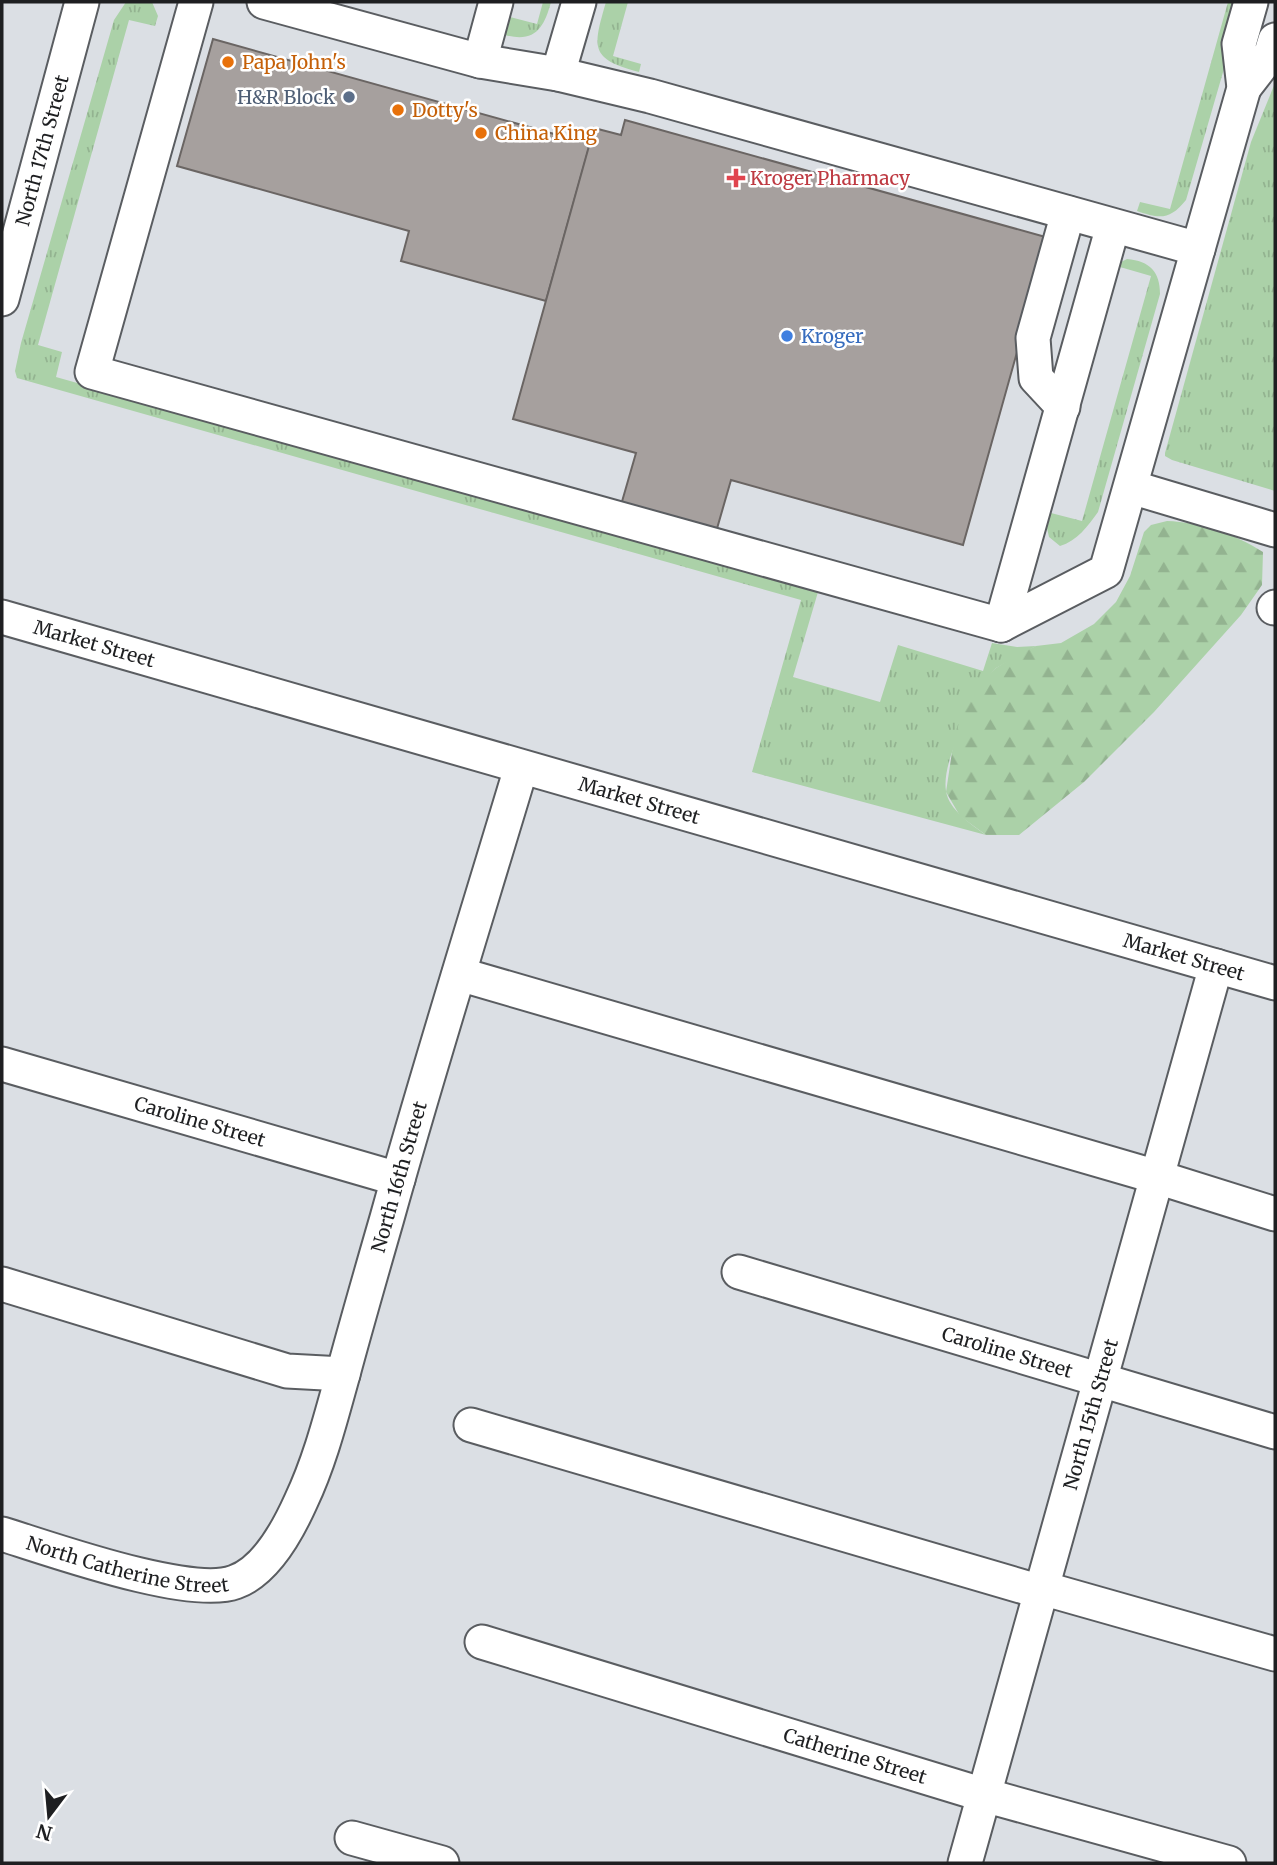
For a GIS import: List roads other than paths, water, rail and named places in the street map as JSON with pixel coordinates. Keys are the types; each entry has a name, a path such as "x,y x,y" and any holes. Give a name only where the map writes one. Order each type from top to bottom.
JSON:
{"street":[{"name":"North 17th Street","path":"2,299 82,2"},
{"path":"196,2 92,372 1001,625 1105,571 1244,88 1240,44 1251,2"},
{"path":"264,2 480,61 650,96 1198,249"},
{"path":"480,61 496,2"},
{"path":"558,75 579,2"},
{"path":"1244,88 1271,53 1275,40"},
{"path":"1063,407 1036,378 1033,338 1068,213"},
{"path":"1001,625 1113,226"},
{"path":"1131,487 1275,530"},
{"name":"Market Street","path":"2,617 1275,984"},
{"name":"North 16th Street","path":"252,1573 269,1556 301,1502 320,1453 520,768"},
{"name":"North 15th Street","path":"965,1863 1216,966"},
{"path":"459,974 1157,1177 1275,1214"},
{"name":"Caroline Street","path":"2,1064 398,1179"},
{"name":"Caroline Street","path":"739,1272 1275,1432"},
{"path":"2,1284 287,1371 343,1374"},
{"path":"471,1425 1041,1590 1275,1654"},
{"name":"North Catherine Street","path":"2,1534 141,1575 193,1584 217,1586 236,1582 252,1573"},
{"name":"Catherine Street","path":"482,1643 984,1794 1229,1863"},
{"path":"352,1838 442,1863"}],"place":[{"name":"Papa John's","path":"228,62"},
{"name":"H&R Block","path":"349,97"},
{"name":"Dotty's","path":"398,110"},
{"name":"China King","path":"481,133"},
{"name":"Kroger Pharmacy","path":"736,178"},
{"name":"Kroger","path":"787,336"}]}
